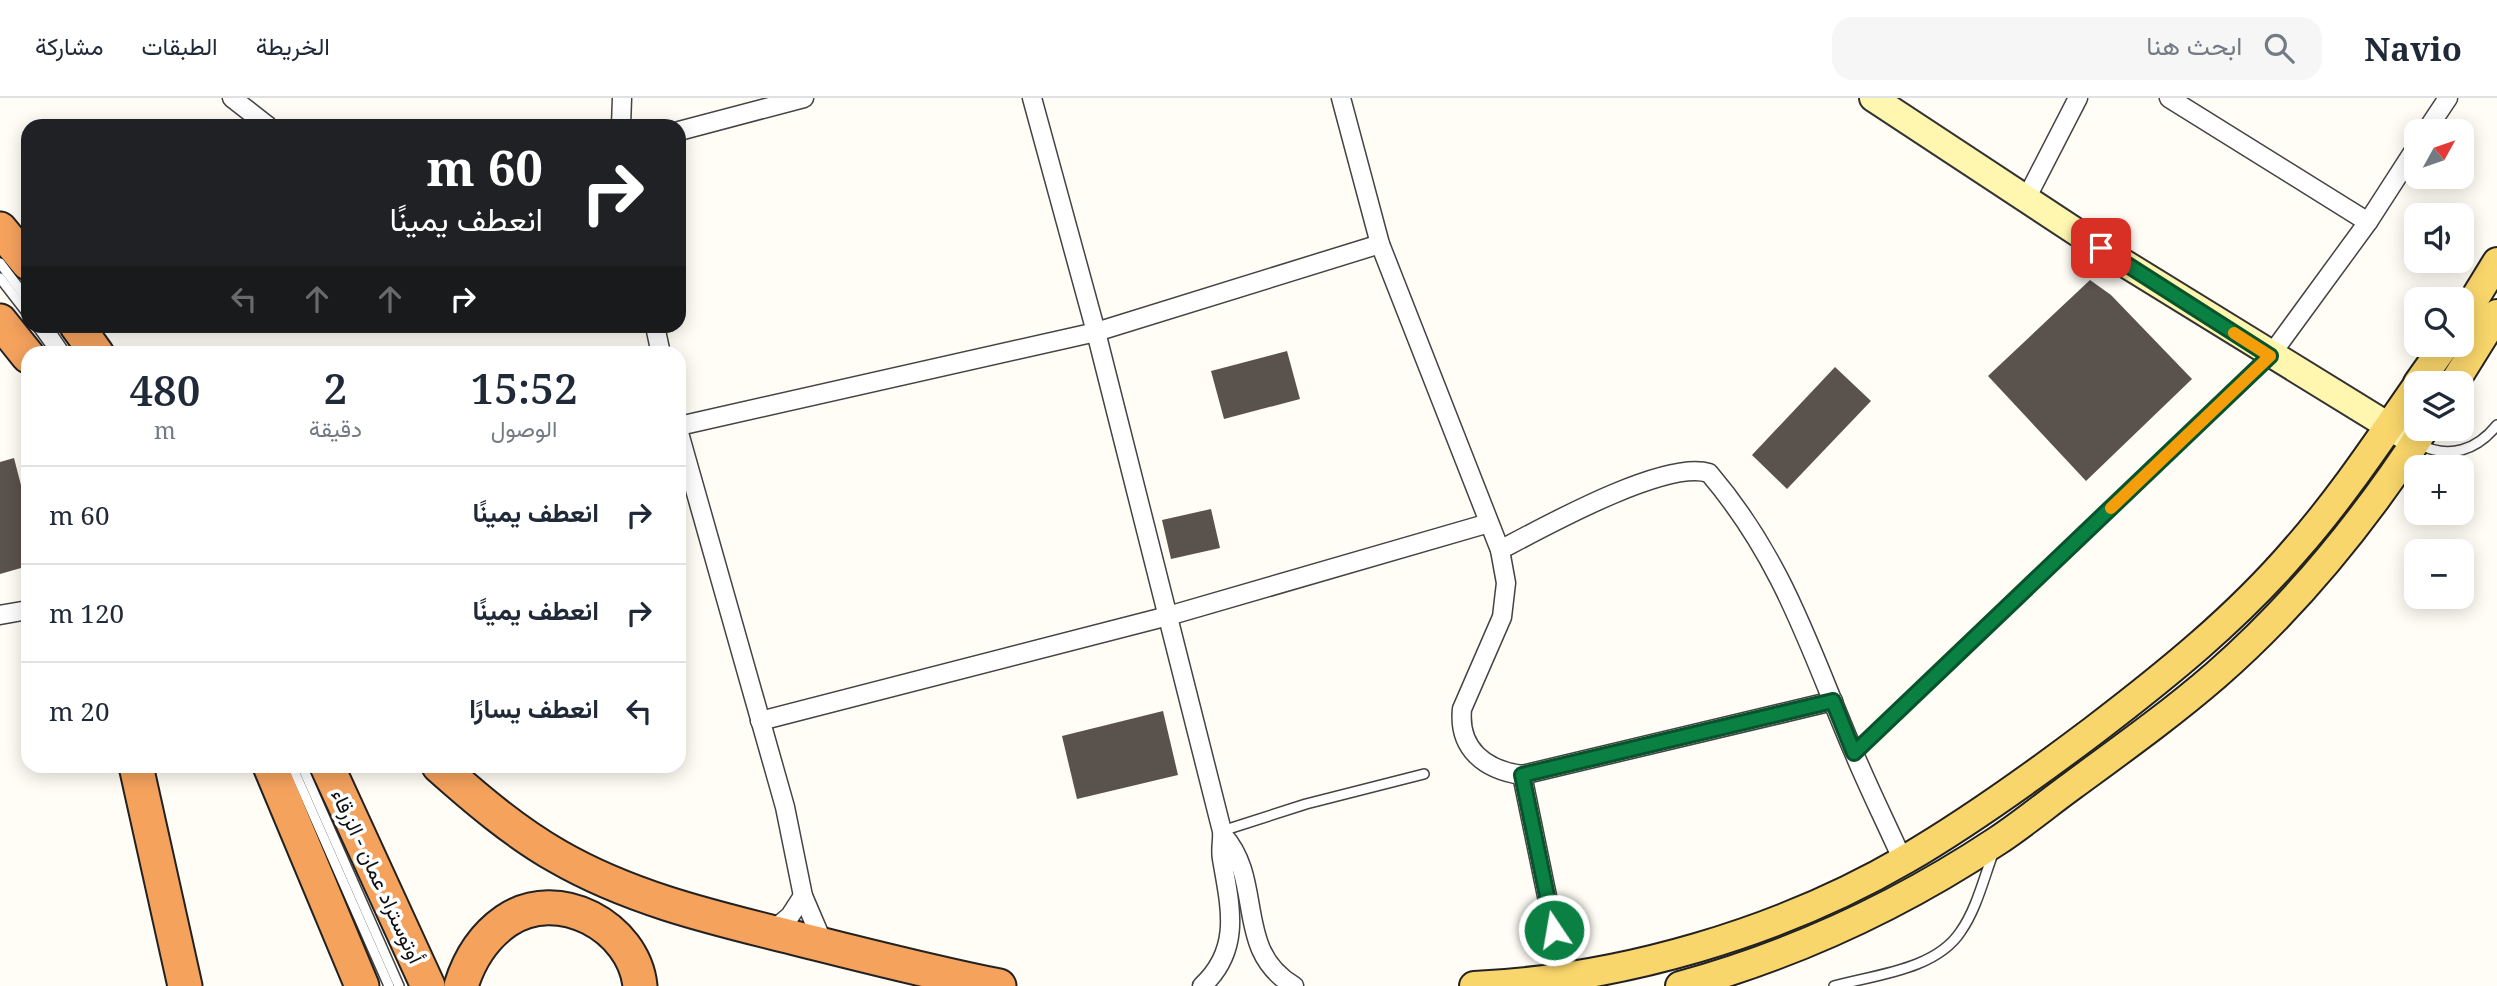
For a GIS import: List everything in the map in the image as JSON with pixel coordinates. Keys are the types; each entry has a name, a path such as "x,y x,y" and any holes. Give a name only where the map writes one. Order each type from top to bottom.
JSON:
{"highway":[{"path":"0,229 21,254"},
{"path":"138,773 185,986"},
{"path":"273,773 362,986"},
{"name":"أوتوستراد عمان - الزرقاء","path":"330,773 429,986"},
{"path":"448,773 515,828 557,856 676,907 920,971 999,986"},
{"path":"461,986 482,942 507,920 548,908 590,916 609,928 624,944 635,962 640,986"}],"main road":[{"path":"2474,299 2497,262"},
{"path":"2461,371 2497,314"},
{"path":"1474,986 1557,977 1700,946 1826,898 1903,861 2000,800 2196,650 2296,550 2348,485 2404,404"},
{"path":"1680,986 1795,948 1865,917 1933,881 1998,840 2163,719 2218,673 2319,568 2370,506 2416,441"},
{"path":"2196,650 2218,673"}],"street":[{"path":"232,98 259,119"},
{"path":"621,119 622,98"},
{"path":"686,129 804,98"},
{"path":"1032,98 1096,332 1222,833 1221,853 1231,904 1231,931 1221,964 1202,986"},
{"path":"1341,98 1380,244 1500,550 1506,583 1502,617 1466,694 1460,724 1469,746 1486,764 1500,772 1522,775 1833,701"},
{"path":"1873,98 2270,356 2389,426 2404,430"},
{"path":"2026,199 2078,98"},
{"path":"2169,98 2368,222"},
{"path":"2434,119 2448,98"},
{"path":"2270,356 2368,222 2404,166"},
{"path":"686,424 1096,332 1380,244"},
{"path":"686,458 785,807 803,896 824,945"},
{"path":"1500,550 1561,517 1616,494 1686,470 1709,473 1741,511 1768,554 1903,861"},
{"path":"760,721 1168,616 1489,523"},
{"path":"0,615 21,611"},
{"path":"1522,775 1554,930"},
{"path":"1222,833 1233,848 1245,882 1258,948 1276,974 1294,986"},
{"path":"771,932 790,916 803,896"}],"lane":[{"path":"0,263 21,291"},
{"path":"0,278 20,330"},
{"path":"25,333 45,346"},
{"path":"1854,753 2270,356"},
{"path":"2428,441 2443,453 2458,452 2484,440 2497,425"},
{"path":"295,773 389,986"},
{"path":"305,773 399,986"},
{"path":"1222,833 1306,804 1424,774"},
{"path":"1834,986 1850,984 1917,963 1949,946 1961,932 1969,916 1998,840"}],"building":[{"path":"2090,280 2111,295 2192,379 2086,481 1988,376"},
{"path":"1287,351 1300,399 1224,419 1211,371"},
{"path":"1835,367 1871,401 1787,489 1752,455"},
{"path":"14,458 21,485 21,568 0,574 0,462"},
{"path":"1211,509 1220,548 1171,559 1162,520"},
{"path":"1163,711 1178,775 1077,799 1062,736"}],"slow traffic":[{"path":"2111,508 2270,356 2234,333"}],"route":[{"path":"1554,930 1522,775 1833,701 1854,753 2270,356 2101,248"}]}
